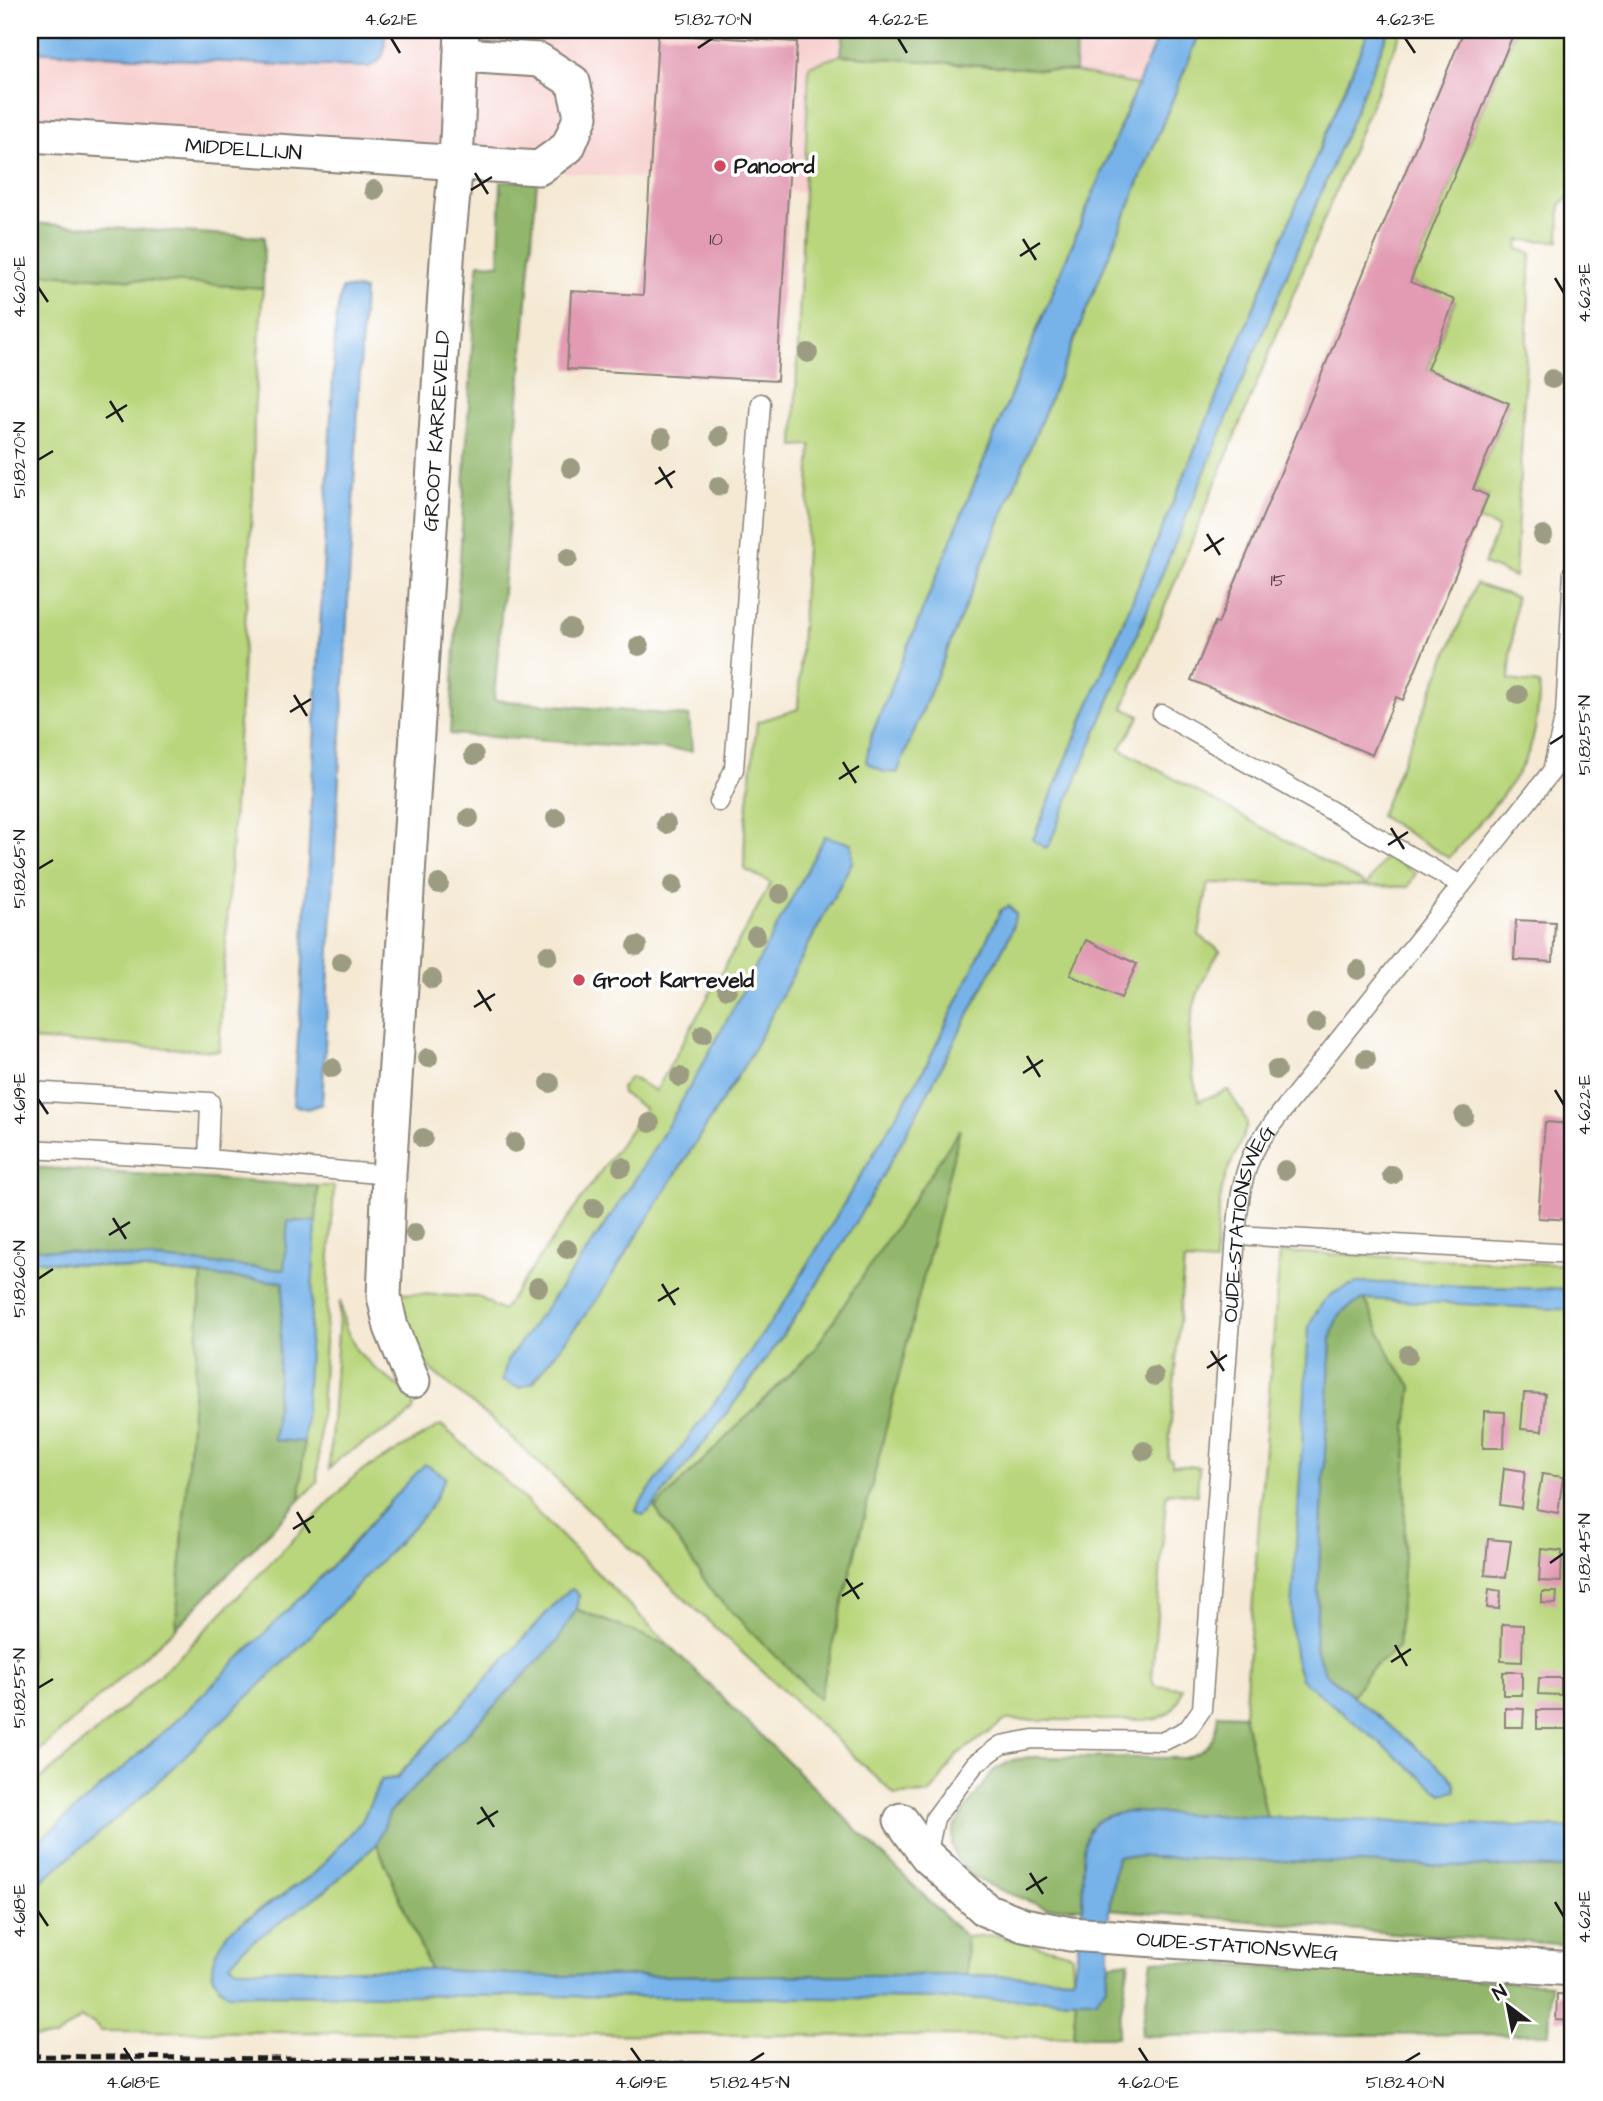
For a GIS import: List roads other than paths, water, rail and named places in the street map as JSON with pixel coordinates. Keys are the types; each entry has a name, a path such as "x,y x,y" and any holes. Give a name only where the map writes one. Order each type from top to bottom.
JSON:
{"street":[{"name":"MIDDELLIJN","path":"30,135 539,168 568,146 581,116 573,82 539,60 462,43"},
{"name":"GROOT KARREVELD","path":"389,1175 462,43"},
{"path":"389,1175 384,1296 391,1327 413,1381"},
{"name":"OUDE-STATIONSWEG","path":"901,1819 927,1856 986,1910 1024,1925 1070,1934 1573,1969"}],"lane":[{"path":"719,802 734,769 761,402"},
{"name":"OUDE-STATIONSWEG","path":"927,1856 935,1818 975,1764 1001,1745 1033,1740 1164,1741 1188,1729 1202,1709 1236,1235 1247,1168 1255,1148 1552,771 1565,714 1573,572"},
{"path":"1162,714 1461,885"},
{"path":"30,1091 210,1102 208,1159"},
{"path":"30,1149 208,1159 389,1175"},
{"path":"1236,1235 1573,1254"}],"water":[{"path":"30,30 385,30 382,57 368,67 279,65 30,51"},
{"path":"1160,30 1201,30 897,773 884,772 866,762 870,739"},
{"path":"1369,30 1389,30 1049,845 1045,848 1033,840"},
{"path":"342,288 364,290 322,1104 307,1109 293,1105 301,998 336,318"},
{"path":"825,836 852,844 852,862 750,1056 596,1301 532,1383 519,1388 502,1381 507,1361 600,1232 652,1152 719,1035"},
{"path":"1009,906 1016,914 1010,935 900,1145 853,1227 765,1361 720,1422 649,1511 643,1515 636,1511 792,1291 927,1064 1001,910"},
{"path":"288,1221 316,1222 304,1442 274,1440 284,1282 30,1260 30,1248 284,1270"},
{"path":"1360,1282 1573,1290 1573,1310 1365,1299 1341,1313 1333,1330 1315,1647 1325,1673 1448,1774 1456,1791 1442,1794 1301,1679 1297,1666 1291,1628 1309,1326 1328,1297"},
{"path":"425,1464 446,1477 429,1510 292,1655 135,1803 30,1890 30,1848 174,1723 339,1559"},
{"path":"572,1589 579,1595 576,1609 557,1642 389,1813 377,1844 327,1889 244,1948 230,1964 237,1969 430,1969 539,1976 967,1975 1073,1978 1083,1899 1086,1838 1092,1826 1100,1819 1127,1812 1573,1828 1573,1868 1117,1856 1109,1909 1109,1964 1106,1986 1096,2000 229,1994 215,1980 212,1965 228,1932 315,1873 362,1821 381,1780 397,1778 563,1595"}],"railway":[{"path":"30,2056 1268,2071"}],"place":[{"name":"Panoord","path":"720,166"},
{"name":"Groot Karreveld","path":"579,980"}]}
